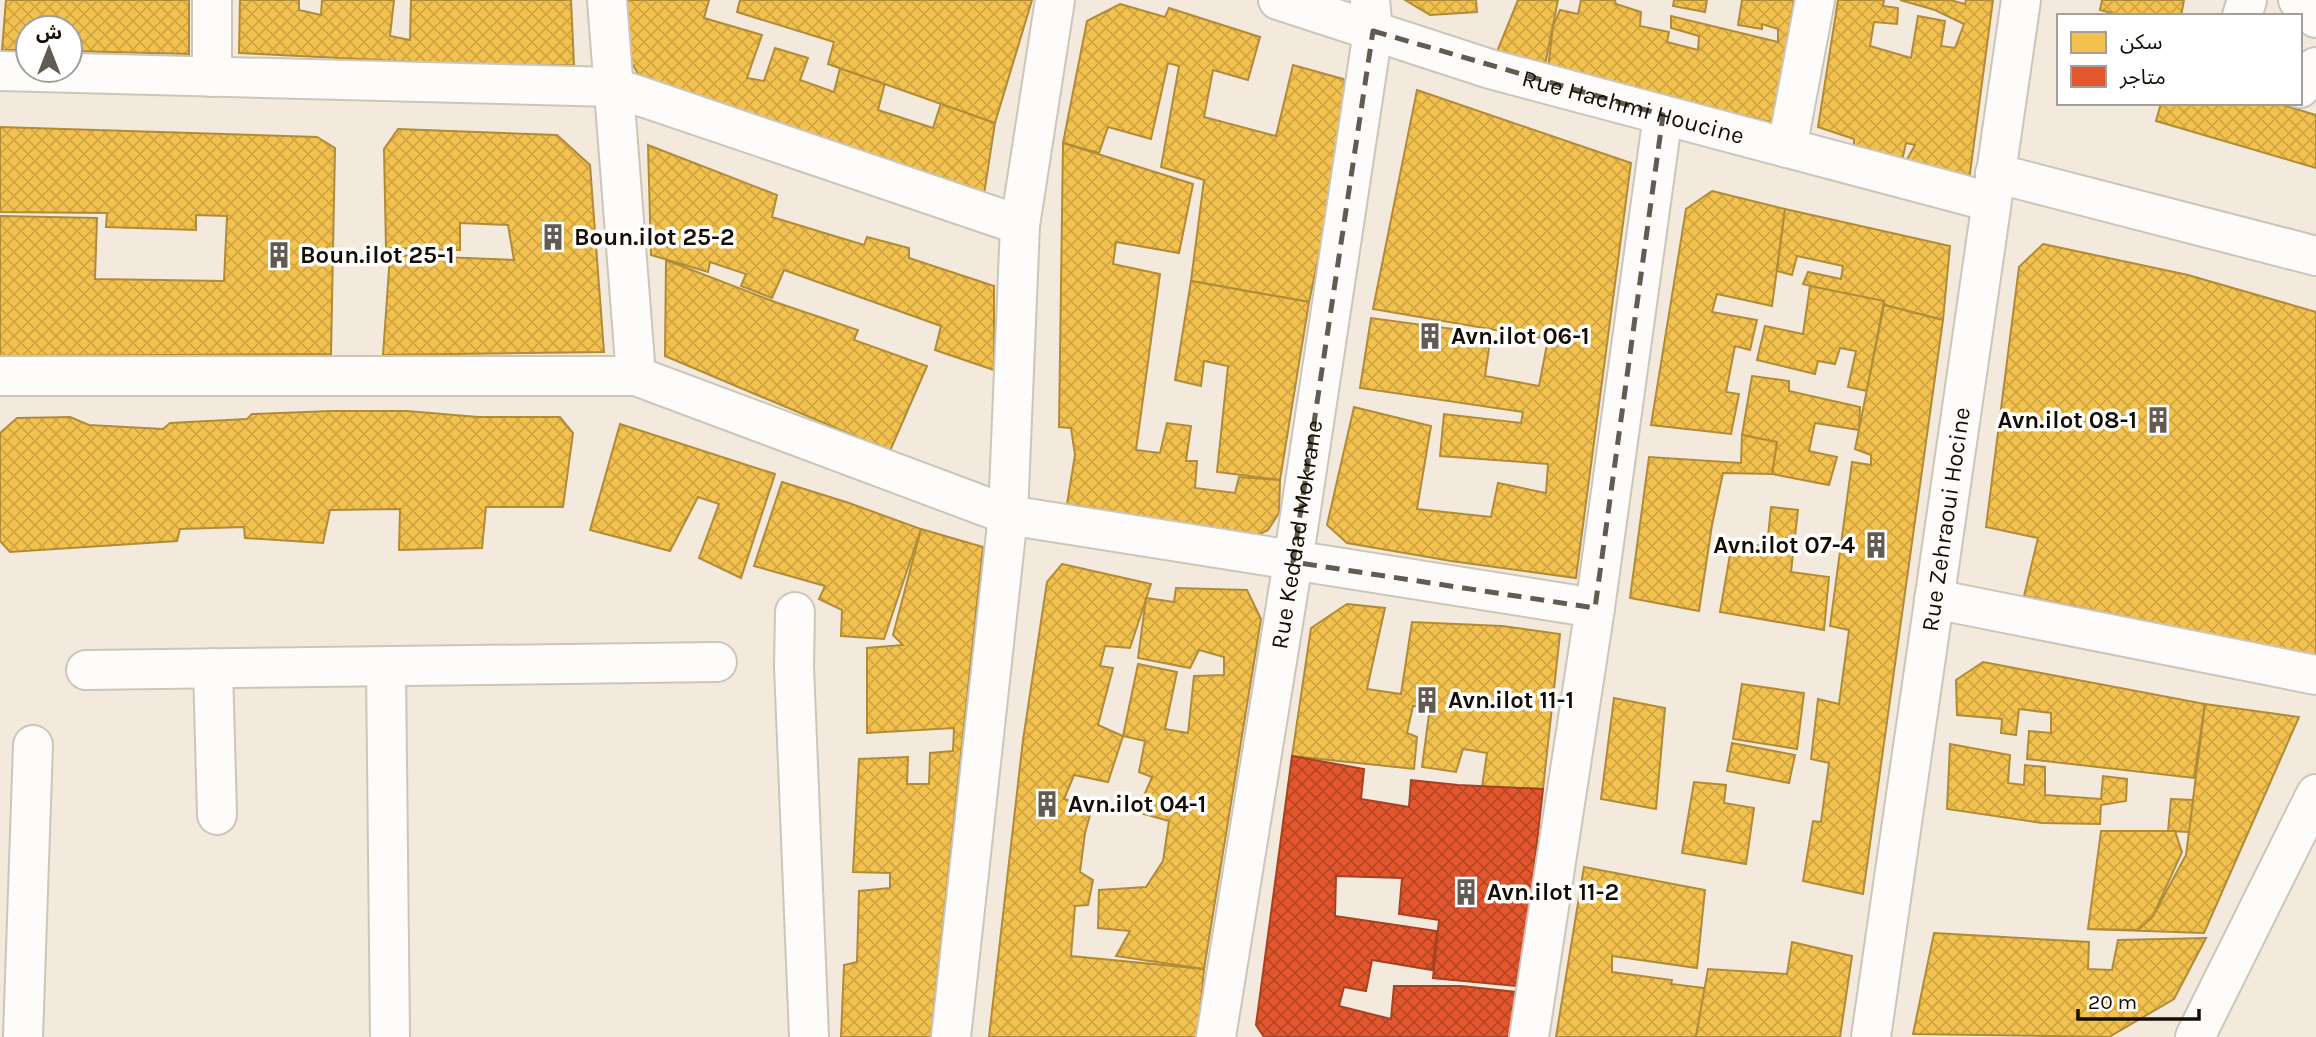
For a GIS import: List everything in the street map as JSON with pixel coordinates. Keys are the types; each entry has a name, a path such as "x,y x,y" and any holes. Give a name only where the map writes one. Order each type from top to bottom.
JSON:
{"street":[{"path":"212,0 212,76"},
{"path":"607,0 636,376"},
{"path":"950,1037 1008,515 1020,226 1055,0"},
{"name":"Rue Hachmi Houcine","path":"1278,0 1372,16 1490,69 1787,148 2316,256"},
{"path":"1787,148 1815,0"},
{"name":"Rue Zehraoui Hocine","path":"1871,1037 2021,0"},
{"path":"2298,0 2316,18"},
{"name":"Rue Keddad Mokrane","path":"1216,1037 1293,562 1372,16"},
{"path":"2302,85 2316,67"},
{"path":"0,71 614,87 1020,226"},
{"path":"1529,1037 1595,608 1663,115"},
{"path":"0,376 636,376 1008,515 1595,608"},
{"path":"1934,599 2316,675"},
{"path":"795,612 794,666 808,1037"},
{"path":"86,670 718,662"},
{"path":"213,668 217,815"},
{"path":"386,668 390,1037"},
{"path":"23,1037 33,745"},
{"path":"2195,1037 2316,794"}],"highlighted area":[{"path":"1373,31 1663,115 1595,608 1293,562"}],"building: سكن":[{"path":"6,0 189,0 189,54 84,51 84,14 14,14 14,50 2,50"},
{"path":"240,0 299,0 299,10 321,15 322,0 394,0 390,36 410,40 411,0 571,0 574,65 498,66 239,53"},
{"path":"625,0 709,0 704,18 762,35 747,78 764,81 775,48 808,58 800,80 834,92 840,68 885,83 878,110 933,128 941,103 995,123 983,201 639,75 622,48"},
{"path":"740,0 1032,0 995,123 828,64 834,42 737,12"},
{"path":"1405,0 1476,0 1477,12 1430,15"},
{"path":"1518,0 1558,0 1545,65 1496,54"},
{"path":"1581,0 1615,0 1616,4 1641,12 1640,26 1669,32 1667,42 1698,50 1699,36 1671,28 1671,16 1778,42 1778,29 1762,24 1762,29 1738,25 1742,0 1794,0 1774,123 1548,69 1553,26 1560,10 1578,14"},
{"path":"1674,0 1707,0 1705,12 1673,6"},
{"path":"1838,0 1884,0 1883,6 1898,8 1897,24 1874,22 1870,46 1911,58 1918,16 1945,21 1941,46 1955,48 1964,24 1935,10 1900,0 1950,0 1965,4 1966,0 1993,0 1969,181 1905,163 1915,145 1906,143 1902,161 1854,148 1854,139 1818,127"},
{"path":"2102,0 2184,0 2181,14 2115,14 2100,10"},
{"path":"1120,4 1165,17 1169,8 1260,37 1248,80 1213,70 1204,117 1276,136 1293,65 1343,79 1354,92 1309,302 1191,281 1204,180 1161,167 1179,66 1168,63 1151,139 1108,127 1099,153 1063,143 1087,21"},
{"name":"Avn.ilot 06-1","path":"1417,90 1631,163 1576,578 1347,543 1327,525 1354,407 1431,426 1417,509 1491,517 1498,483 1546,493 1548,464 1440,456 1444,414 1521,423 1523,412 1360,388 1371,318 1491,334 1485,376 1539,386 1548,339 1373,309"},
{"path":"2160,105 2283,105 2316,115 2316,168 2156,121"},
{"name":"Boun.ilot 25-1","path":"0,127 317,137 335,148 331,354 0,356 0,216 97,218 95,279 224,281 227,216 196,215 196,230 106,227 107,213 0,212"},
{"name":"Boun.ilot 25-2","path":"398,129 557,135 590,165 604,352 383,355 390,255 514,260 508,225 460,223 460,250 386,248 384,149"},
{"path":"1063,143 1193,184 1179,253 1116,242 1113,264 1160,274 1136,450 1160,453 1167,423 1191,426 1186,461 1197,461 1195,488 1235,493 1239,477 1280,480 1279,513 1268,530 1256,536 1067,504 1075,455 1071,428 1059,427"},
{"path":"648,145 777,195 772,217 864,245 867,237 909,248 909,258 994,286 994,370 935,350 941,326 784,270 772,298 741,286 746,274 710,262 708,272 651,255"},
{"path":"1712,191 1785,209 1772,306 1717,294 1712,312 1757,320 1750,350 1735,346 1726,392 1739,394 1731,434 1651,425 1686,209"},
{"path":"1785,209 1950,246 1943,320 1803,284 1808,272 1841,279 1843,266 1797,256 1792,275 1777,271"},
{"name":"Avn.ilot 08-1","path":"2043,244 2188,275 2316,312 2316,656 2024,596 2038,538 1986,527 2019,267"},
{"path":"666,260 775,302 858,330 854,340 927,366 890,451 665,356"},
{"path":"1191,281 1309,302 1280,480 1217,472 1228,366 1204,361 1201,386 1175,380"},
{"path":"1810,286 1884,301 1867,391 1848,387 1856,351 1840,348 1835,364 1818,361 1815,374 1757,360 1765,326 1803,334"},
{"name":"Avn.ilot 07-4","path":"1884,305 1943,320 1863,894 1803,881 1813,821 1821,822 1829,763 1811,759 1818,699 1839,704 1849,630 1830,626 1852,462 1871,465 1871,455 1855,449"},
{"path":"1752,376 1789,381 1789,391 1860,407 1859,430 1815,423 1809,451 1837,457 1829,485 1772,474 1777,442 1742,435"},
{"path":"407,411 478,417 560,417 573,433 563,507 486,507 482,548 399,550 400,509 330,510 323,543 245,538 244,527 180,529 177,541 10,552 0,541 0,433 17,418 70,417 89,425 163,429 170,423 247,419 252,414"},
{"path":"620,424 775,474 741,578 699,558 719,504 698,497 670,551 590,530"},
{"path":"1742,435 1777,442 1772,474 1723,473 1699,611 1630,598 1649,457 1741,463"},
{"path":"782,482 921,529 884,639 841,636 842,610 819,599 825,586 754,566"},
{"path":"1771,507 1798,510 1791,572 1829,577 1824,630 1720,612 1732,543 1767,546"},
{"path":"921,529 983,547 931,1037 841,1037 844,965 857,962 859,891 890,888 890,873 853,872 859,759 908,757 907,784 929,784 930,753 953,751 954,728 867,733 867,648 903,645 893,635"},
{"name":"Avn.ilot 04-1","path":"1062,564 1151,584 1130,648 1105,646 1100,666 1113,668 1098,725 1123,736 1108,782 1074,775 1064,799 1092,808 1085,833 1080,872 1093,880 1088,905 1075,906 1071,956 1204,969 1198,1037 989,1037 1023,740 1047,582"},
{"path":"1176,588 1247,590 1261,619 1204,969 1116,956 1130,931 1098,928 1099,890 1146,887 1163,861 1169,821 1137,812 1152,777 1139,772 1145,741 1123,736 1138,664 1177,672 1165,729 1188,733 1194,676 1224,675 1224,657 1199,650 1190,668 1138,658 1146,598 1174,602"},
{"name":"Avn.ilot 11-1","path":"1347,604 1385,608 1367,689 1401,694 1412,622 1502,626 1560,634 1543,789 1482,787 1487,753 1463,749 1456,772 1422,767 1430,707 1413,706 1407,733 1417,737 1414,769 1292,756 1311,628"},
{"path":"1983,662 2205,704 2194,778 2027,759 2029,731 2051,733 2051,713 2019,709 2016,735 2001,733 2002,719 1957,715 1956,680"},
{"path":"1742,684 1804,693 1797,749 1733,739"},
{"path":"1614,698 1665,708 1656,809 1601,799"},
{"path":"2205,704 2299,717 2204,933 2088,929 2138,930 2153,916 2186,855"},
{"path":"1732,743 1795,755 1789,783 1727,771"},
{"path":"1950,744 2010,755 2008,783 2024,785 2025,765 2045,767 2045,795 2101,799 2103,776 2127,779 2126,801 2101,805 2100,824 2042,823 1947,809"},
{"path":"1694,782 1726,785 1724,803 1754,808 1746,864 1682,853"},
{"path":"2171,799 2193,800 2189,832 2168,831"},
{"path":"2101,831 2175,831 2182,852 2153,916 2138,930 2088,929"},
{"path":"1584,867 1705,890 1697,968 1612,956 1612,972 1672,980 1671,984 1705,988 1696,1037 1556,1037"},
{"path":"1934,933 2089,942 2088,969 2112,970 2118,940 2206,938 2174,999 2109,1037 1913,1034"},
{"path":"1792,942 1852,956 1840,1037 1696,1037 1708,969 1787,974"}],"building: متاجر":[{"name":"Avn.ilot 11-2","path":"1292,756 1364,769 1361,799 1409,807 1411,780 1543,789 1530,905 1516,986 1433,978 1439,920 1399,914 1402,878 1336,876 1335,916 1437,931 1432,970 1372,960 1366,991 1344,987 1339,1006 1391,1019 1394,986 1461,986 1516,992 1511,1035 1264,1037 1256,1025"}],"place":[{"name":"Boun.ilot 25-2","path":"553,237"},
{"name":"Boun.ilot 25-1","path":"279,255"},
{"name":"Avn.ilot 06-1","path":"1430,336"},
{"name":"Avn.ilot 08-1","path":"2158,420"},
{"name":"Avn.ilot 07-4","path":"1876,545"},
{"name":"Avn.ilot 11-1","path":"1427,700"},
{"name":"Avn.ilot 04-1","path":"1047,804"},
{"name":"Avn.ilot 11-2","path":"1466,892"}]}
